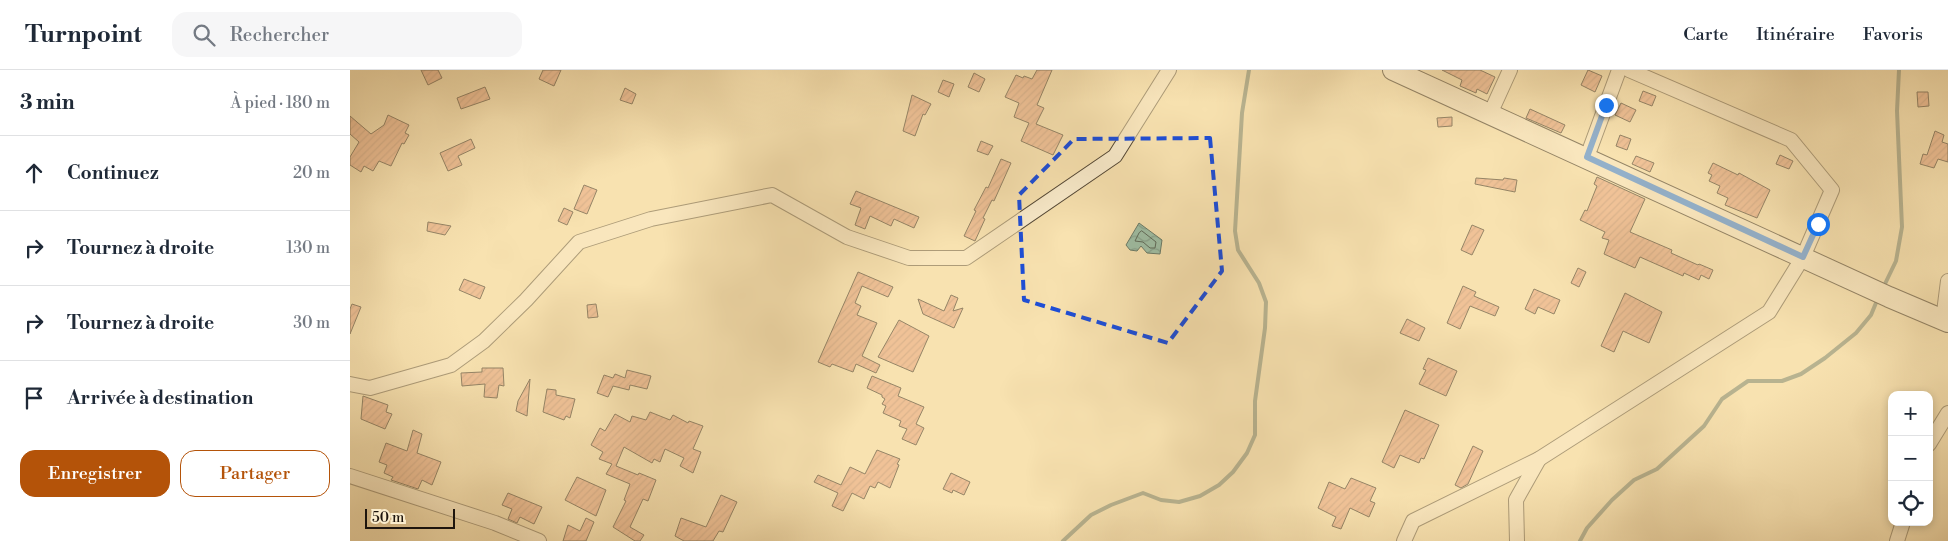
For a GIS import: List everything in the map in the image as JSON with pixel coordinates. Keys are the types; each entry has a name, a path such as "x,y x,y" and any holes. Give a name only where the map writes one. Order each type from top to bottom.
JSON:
{"street":[{"path":"350,384 370,388 451,365 484,341 526,300 579,242 651,219 772,195 847,237 909,258 966,258 1115,156 1169,70"},
{"path":"1393,70 1587,157 1889,297 1946,321 1948,281"},
{"path":"1490,114 1510,70"},
{"path":"1587,157 1619,70"},
{"path":"1404,541 1413,521 1539,459 1769,312 1803,257 1832,190 1792,140 1629,70"},
{"path":"1933,437 1948,413"},
{"path":"1517,541 1516,500 1539,459"},
{"path":"350,476 495,523 538,541"},
{"path":"1897,541 1902,526"}],"highlighted area":[{"path":"1210,138 1222,271 1168,343 1024,300 1019,195 1074,139"}],"water":[{"path":"1139,223 1162,240 1160,254 1147,253 1141,246 1137,251 1130,250 1126,245"}],"building":[{"path":"421,70 438,70 442,78 428,85"},
{"path":"543,70 561,70 554,86 539,79"},
{"path":"1037,70 1052,70 1037,105 1044,108 1036,124 1063,135 1053,155 1021,141 1029,123 1014,117 1019,103 1005,97 1016,75 1032,79"},
{"path":"1442,70 1480,70 1495,77 1487,94 1477,89 1476,93 1460,86 1462,80"},
{"path":"1588,70 1602,76 1595,92 1581,85"},
{"path":"974,73 985,79 979,92 968,87"},
{"path":"943,80 954,84 949,97 938,92"},
{"path":"485,87 490,99 461,109 457,98"},
{"path":"625,88 636,94 632,104 620,100"},
{"path":"1643,91 1656,96 1652,106 1639,101"},
{"path":"1917,92 1928,92 1929,106 1918,107"},
{"path":"912,95 931,104 925,115 923,114 915,136 903,131"},
{"path":"1621,103 1636,110 1630,122 1615,115"},
{"path":"1530,109 1565,125 1561,133 1526,118"},
{"path":"388,115 409,125 405,133 409,135 404,144 402,143 391,166 379,161 373,171 364,166 361,172 350,165 350,157 359,142 350,134 350,116 371,134 384,125"},
{"path":"1452,117 1452,126 1438,127 1437,118"},
{"path":"1935,131 1944,135 1942,142 1948,144 1948,162 1938,159 1934,168 1920,164 1923,154 1927,155"},
{"path":"1620,135 1631,139 1627,150 1616,146"},
{"path":"471,139 475,148 458,156 462,165 448,171 440,153"},
{"path":"981,141 993,146 988,155 977,151"},
{"path":"1780,155 1793,161 1789,169 1776,164"},
{"path":"1636,156 1654,163 1650,172 1632,164"},
{"path":"1001,159 1011,163 994,201 992,200 983,218 985,219 975,241 964,236 976,211 974,210 986,187 988,188"},
{"path":"1713,163 1738,175 1739,173 1770,190 1757,218 1725,205 1728,198 1717,193 1720,186 1709,181 1712,175 1708,173"},
{"path":"1597,177 1645,199 1630,232 1672,250 1671,253 1713,270 1709,279 1701,275 1699,280 1684,273 1683,276 1640,257 1635,268 1604,254 1609,240 1602,238 1605,232 1580,220 1585,210 1587,211 1597,186 1594,184"},
{"path":"1476,178 1517,180 1515,192 1475,184"},
{"path":"584,185 597,190 587,214 574,209"},
{"path":"856,191 919,217 914,228 894,219 891,226 870,216 865,229 855,225 861,208 850,204"},
{"path":"564,208 573,212 567,225 558,221"},
{"path":"428,222 451,226 445,235 427,231"},
{"path":"1472,225 1484,230 1472,255 1461,250"},
{"path":"1578,268 1586,272 1579,287 1571,283"},
{"path":"858,272 893,287 888,297 862,286 855,303 861,306 857,315 877,323 862,356 880,365 876,373 856,364 853,372 832,364 830,367 818,362"},
{"path":"464,279 485,287 480,299 459,290"},
{"path":"1463,286 1476,292 1474,296 1499,307 1495,316 1470,306 1460,329 1447,323"},
{"path":"1534,289 1560,300 1554,314 1538,307 1535,314 1525,309"},
{"path":"1625,293 1662,312 1649,343 1623,331 1614,352 1601,346"},
{"path":"951,295 958,298 953,311 963,308 954,328 923,314 918,299 944,311"},
{"path":"352,304 361,307 350,334 350,309"},
{"path":"596,304 598,317 588,318 587,305"},
{"path":"1407,319 1425,328 1419,341 1400,333"},
{"path":"899,320 929,336 913,372 878,357"},
{"path":"1428,358 1457,371 1446,396 1419,384 1426,370 1423,369"},
{"path":"482,368 503,368 504,386 499,385 497,398 484,397 485,384 462,386 461,373 482,372"},
{"path":"627,370 651,376 647,389 630,385 629,390 613,386 608,397 597,393 604,375 613,378 615,374 625,378"},
{"path":"872,376 901,388 898,396 924,407 916,424 924,428 916,445 902,439 907,429 899,426 901,421 883,413 886,406 882,404 885,399 882,395 867,388"},
{"path":"530,379 527,416 516,411 518,401"},
{"path":"547,389 556,390 556,395 575,399 570,418 566,416 564,420 543,412"},
{"path":"363,396 388,405 386,412 392,414 385,429 361,419"},
{"path":"1405,410 1439,425 1424,459 1421,458 1419,463 1400,455 1394,468 1382,462"},
{"path":"650,412 670,420 673,415 688,423 689,421 703,426 693,449 701,452 693,473 680,466 684,458 665,449 660,462 654,459 652,463 624,447 616,466 656,480 648,501 643,499 630,527 644,535 640,541 635,541 613,527 626,501 624,500 630,484 606,474 612,464 599,459 603,452 591,445 600,428 605,431 615,414 630,422 632,416 646,420"},
{"path":"413,430 422,434 417,453 441,462 432,485 422,480 418,489 391,480 393,477 384,473 387,465 379,462 386,443 407,451"},
{"path":"1473,446 1483,451 1468,484 1461,488 1455,485"},
{"path":"877,450 900,459 890,488 878,482 875,488 870,486 864,499 852,493 843,511 832,506 838,493 814,482 818,475 841,485 850,467 865,474"},
{"path":"951,473 970,482 964,495 953,490 952,493 943,489"},
{"path":"577,477 606,490 596,516 565,500"},
{"path":"1351,478 1376,488 1370,501 1375,503 1369,517 1350,508 1341,529 1332,526 1336,517 1318,508 1329,482 1345,489"},
{"path":"508,493 542,507 534,524 520,517 517,523 508,519 512,509 502,505"},
{"path":"721,495 737,502 723,532 719,531 713,541 684,541 675,536 681,518 706,527"},
{"path":"586,518 594,522 586,541 563,541 568,525 580,531"}],"waterway":[{"path":"1063,541 1091,515 1143,493 1161,500 1179,502 1200,496 1219,485 1233,472 1247,453 1255,435 1255,401 1265,328 1266,302 1259,283 1238,250 1235,231 1242,113 1249,70"},
{"path":"1883,288 1896,261 1902,227 1897,111 1899,70"},
{"path":"1580,541 1587,528 1612,500 1634,480 1657,469 1704,426 1722,399 1748,381 1782,381 1801,374 1825,358 1856,333 1871,315 1878,298"}],"route":[{"path":"1606,105 1587,157 1803,257 1818,224"}]}
